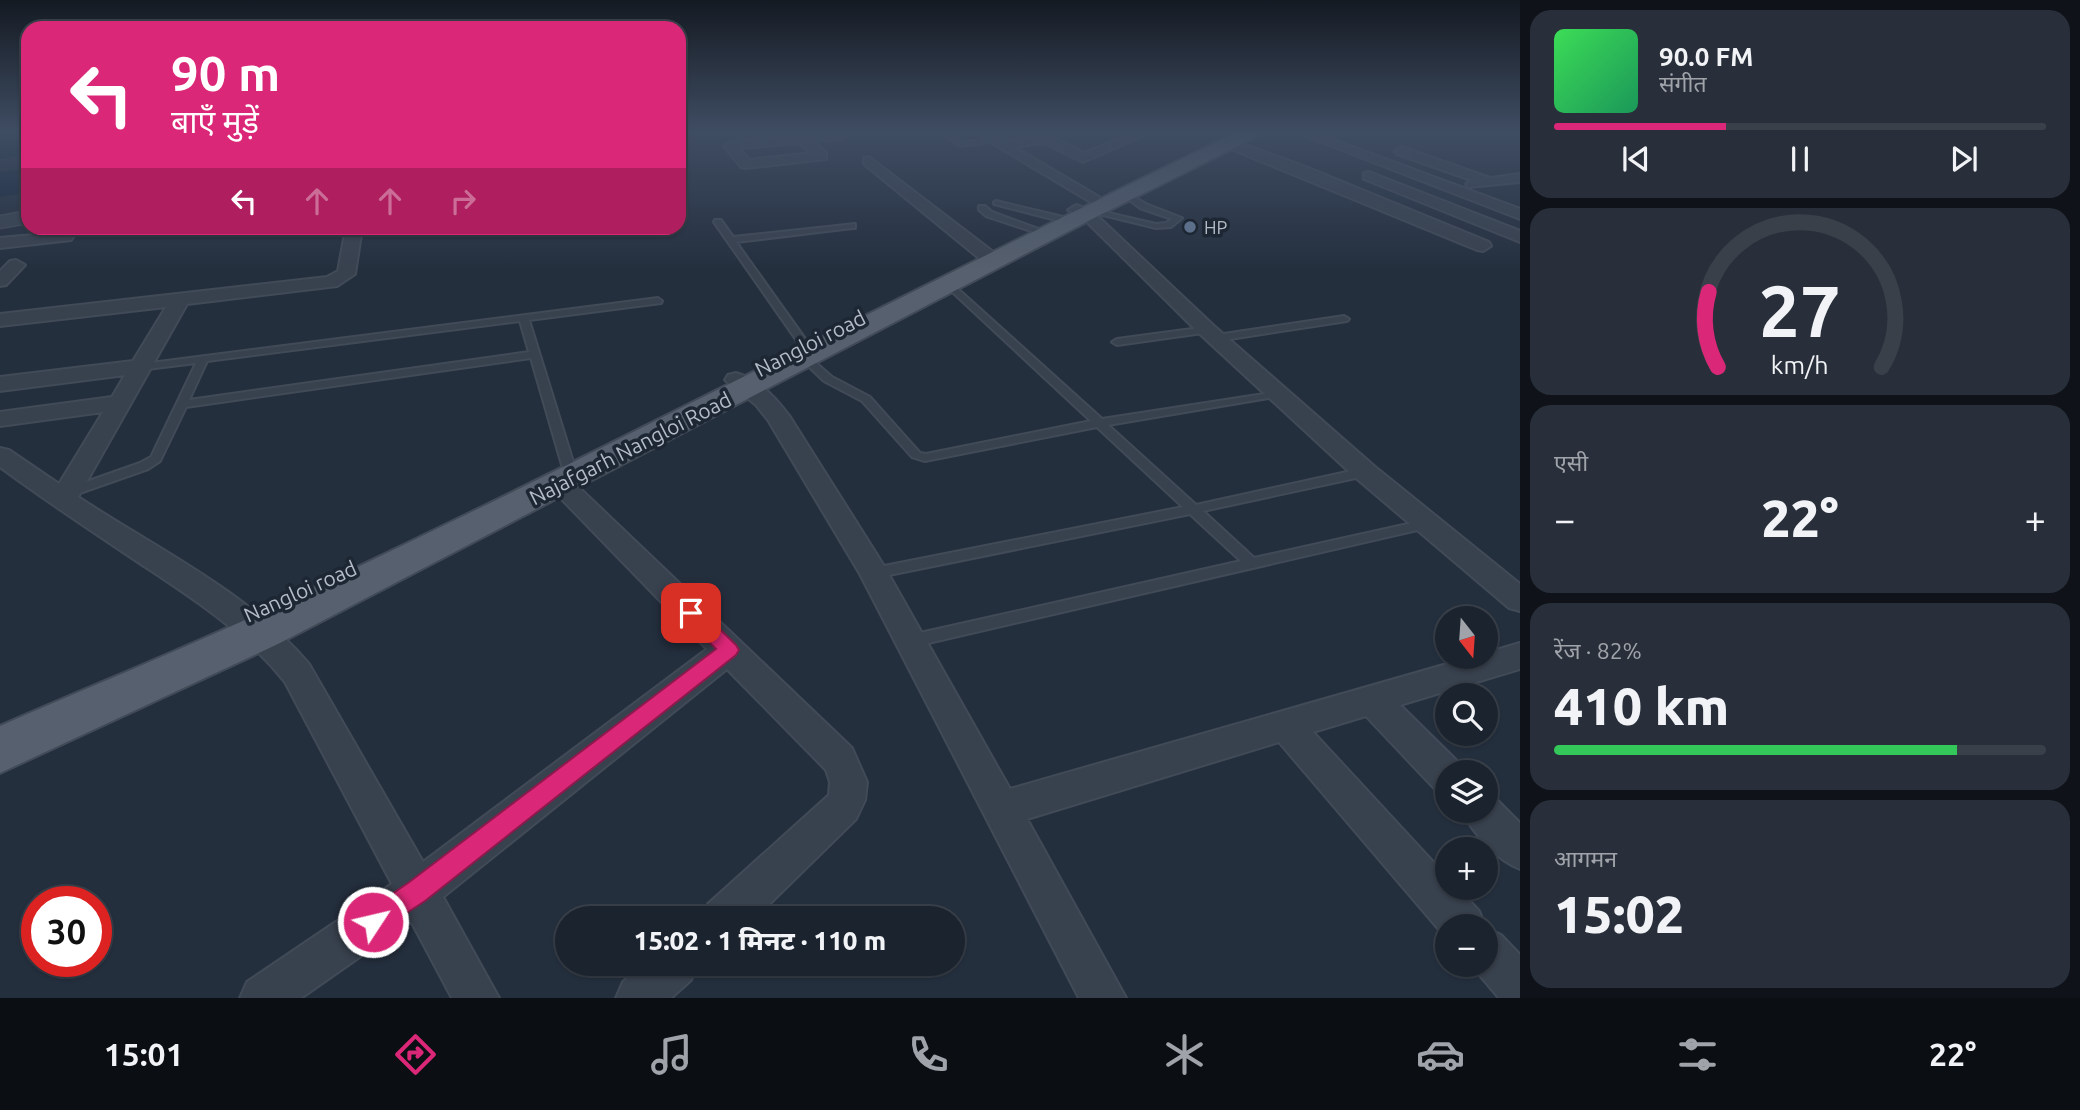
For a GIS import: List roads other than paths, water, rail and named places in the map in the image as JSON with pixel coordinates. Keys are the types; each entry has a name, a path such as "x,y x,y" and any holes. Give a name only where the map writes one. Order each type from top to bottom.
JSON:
{"main road":[{"name":"Najafgarh Nangloi Road","path":"0,750 252,624 564,475 804,351 949,284 1081,211 1151,178"},
{"name":"Nangloi road","path":"804,351 986,255 1081,211"},
{"name":"Nangloi road","path":"0,730 252,624"}],"street":[{"path":"890,178 986,255"},
{"path":"1040,178 1081,211 1365,472 1520,600"},
{"path":"1329,178 1483,246"},
{"path":"1373,178 1520,238"},
{"path":"1422,178 1520,214"},
{"path":"1477,178 1489,182"},
{"path":"1367,196 1520,178"},
{"path":"1488,202 1520,198"},
{"path":"0,208 21,204"},
{"path":"0,222 21,218"},
{"path":"1399,226 1456,250 1520,238"},
{"path":"0,320 324,284 346,274 353,235"},
{"path":"0,243 65,237"},
{"path":"0,281 16,265"},
{"path":"64,497 179,300"},
{"path":"0,384 139,367"},
{"path":"742,384 764,400 778,417 874,573 1103,998"},
{"path":"0,419 120,403"},
{"path":"0,455 252,624 297,673 476,998"},
{"path":"564,475 729,650 839,759 849,776 850,784 843,807 737,906"},
{"path":"263,998 416,892 729,650"},
{"path":"1002,809 1520,656"},
{"path":"1371,699 1435,764"},
{"path":"1287,727 1453,914"},
{"path":"1494,823 1520,850"},
{"path":"1498,963 1520,988"},
{"path":"639,998 662,976"}],"lane":[{"path":"982,208 989,214 1081,211 1143,206 1178,218 1168,225 1156,226 1081,211 996,203"},
{"path":"718,222 804,351 828,379 866,399 920,457 931,458 1100,423 1280,393"},
{"path":"731,240 852,226"},
{"path":"949,284 1251,563"},
{"path":"139,367 658,302"},
{"path":"524,319 564,475"},
{"path":"1117,342 1344,319"},
{"path":"182,404 535,354"},
{"path":"64,497 153,462 203,359"},
{"path":"874,573 1365,472"},
{"path":"910,641 1426,524"}],"water":[{"path":"0,178 21,178 21,193 0,197"}],"place":[{"name":"HP","path":"1190,227"}]}
